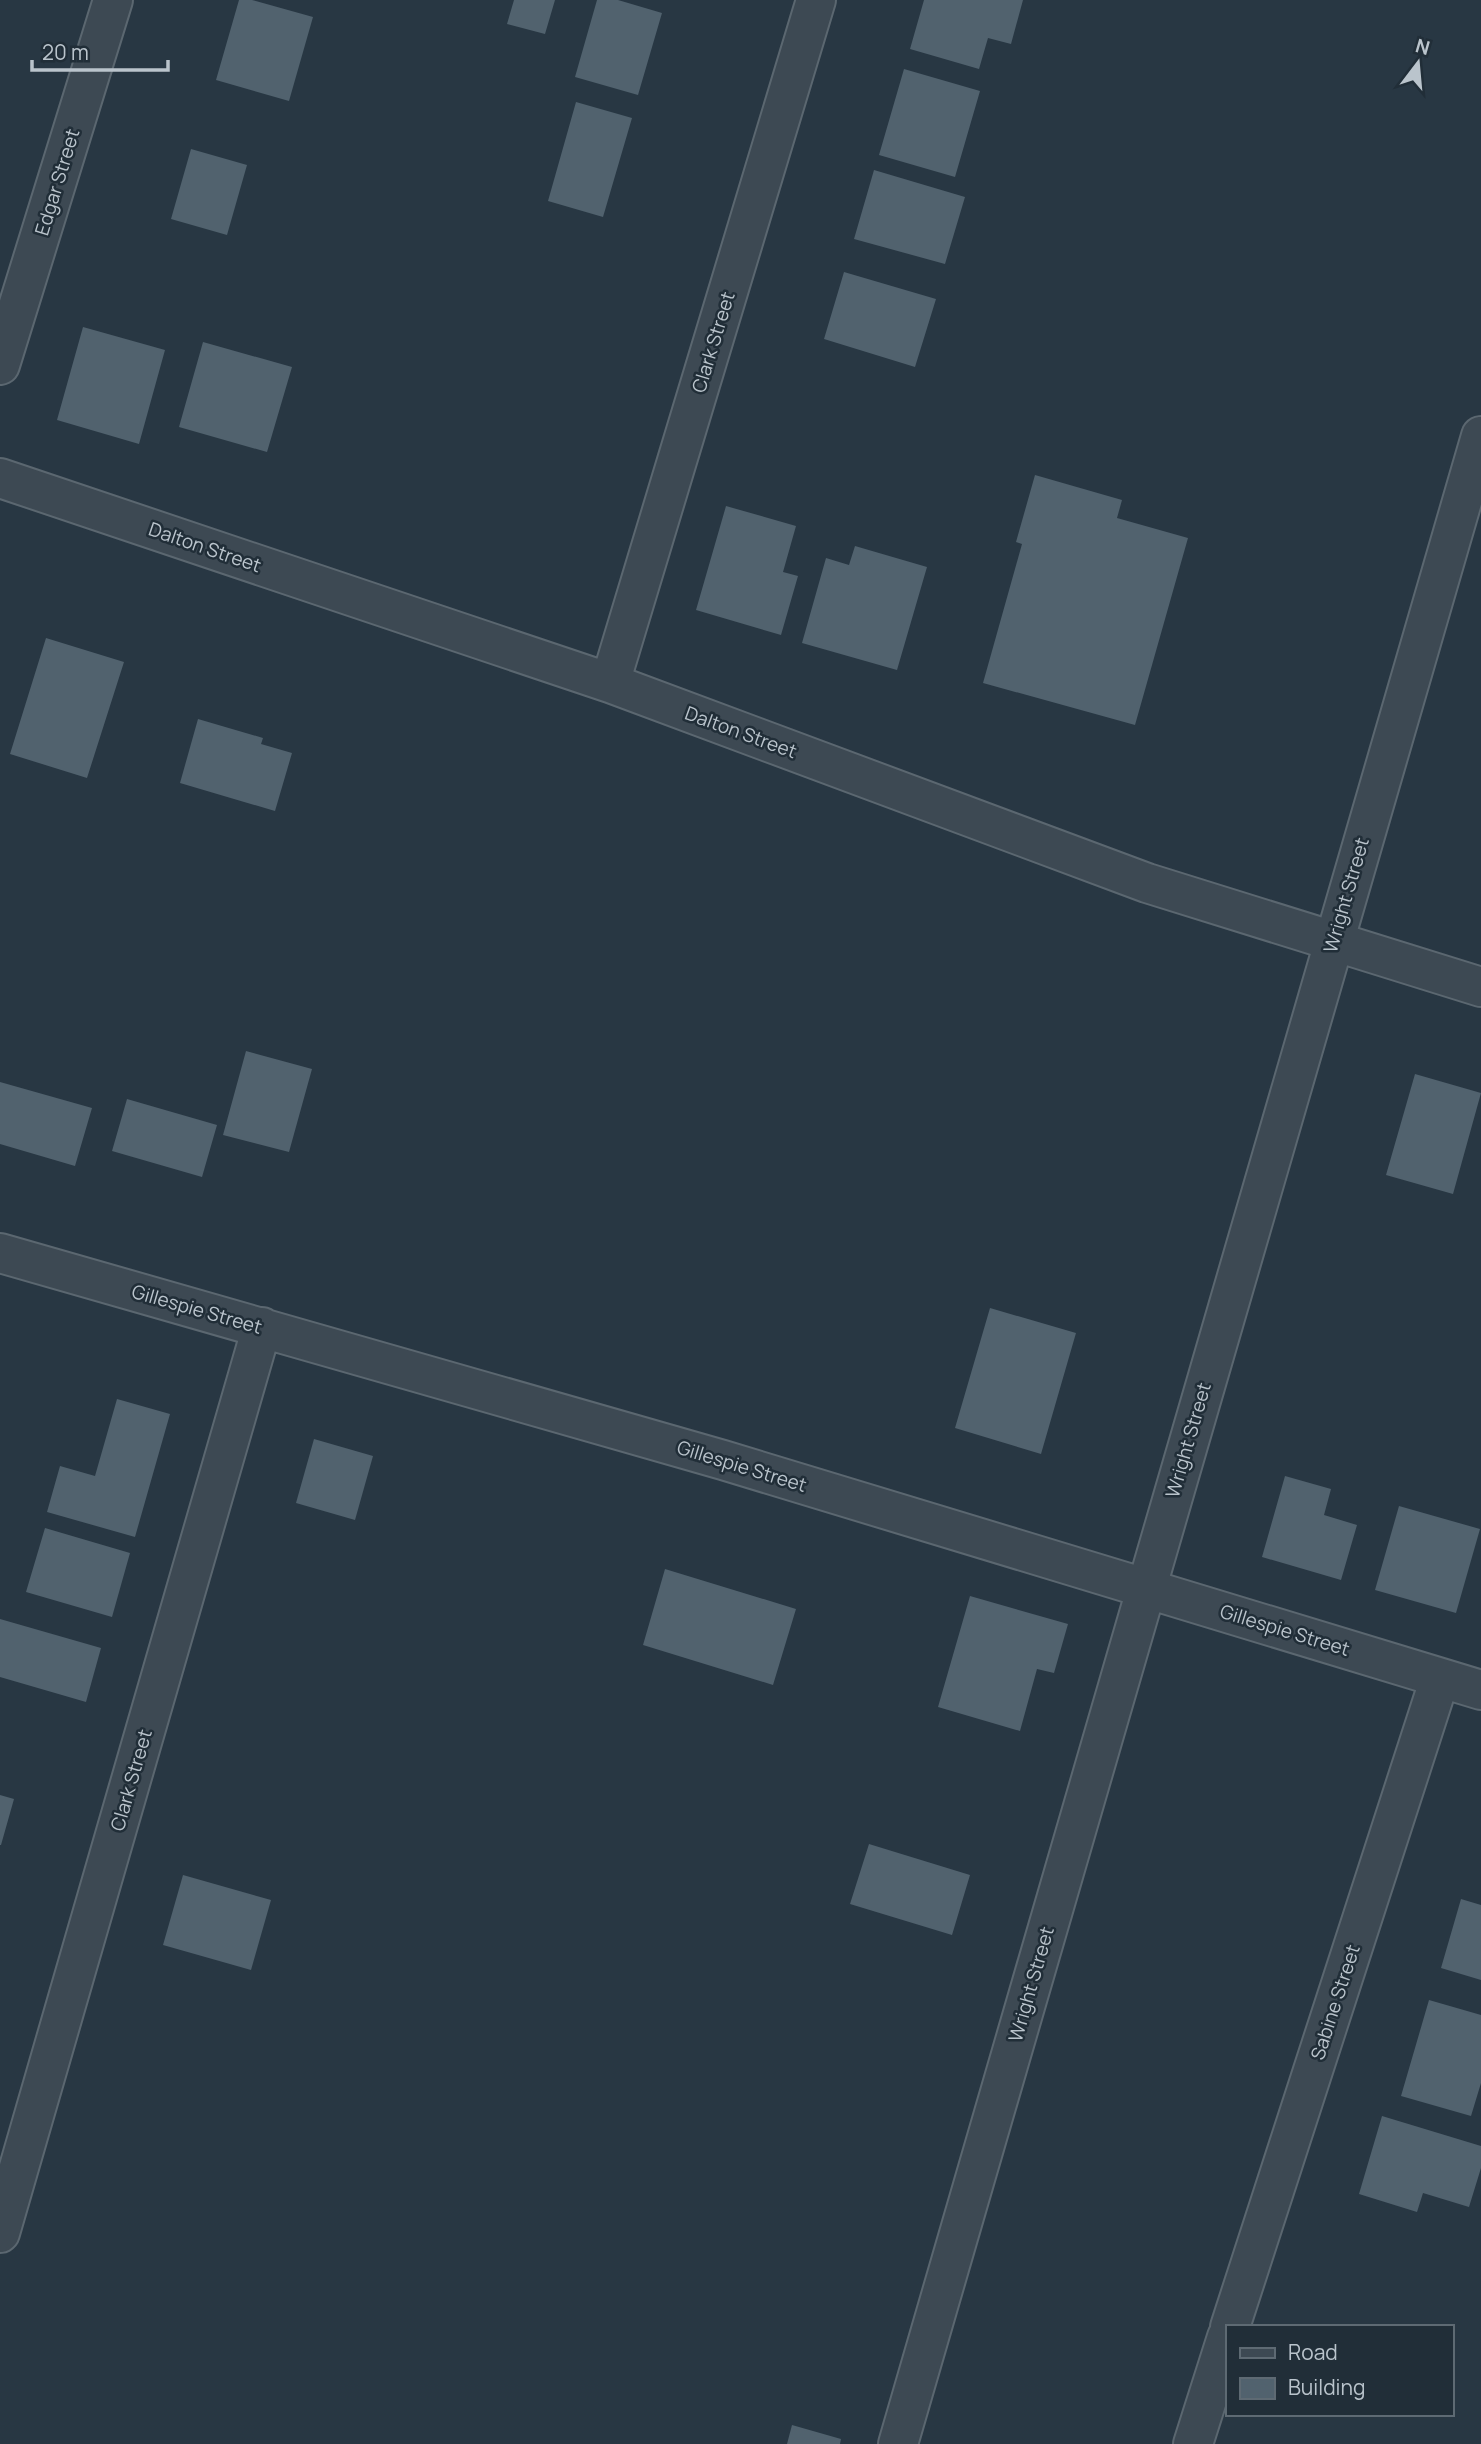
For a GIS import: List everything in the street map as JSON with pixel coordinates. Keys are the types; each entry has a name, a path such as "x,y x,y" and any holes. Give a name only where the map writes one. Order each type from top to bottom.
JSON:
{"street":[{"name":"Edgar Street","path":"0,365 113,0"},
{"name":"Clark Street","path":"610,683 816,0"},
{"name":"Wright Street","path":"898,2444 1481,436"},
{"name":"Dalton Street","path":"0,478 610,683 1147,883 1481,987"},
{"name":"Gillespie Street","path":"0,1253 737,1464 1481,1690"},
{"name":"Clark Street","path":"0,2234 11,2155 262,1327"},
{"name":"Sabine Street","path":"1231,2325 1440,1678"},
{"path":"1193,2444 1226,2340"}],"building":[{"path":"239,0 252,0 313,17 289,101 216,80"},
{"path":"514,0 555,0 545,34 507,24"},
{"path":"597,0 618,0 662,13 638,95 575,77"},
{"path":"924,0 1023,0 1011,44 988,38 979,69 910,49"},
{"path":"904,69 980,91 955,177 879,155"},
{"path":"576,102 632,118 603,217 548,201"},
{"path":"191,149 247,165 227,235 171,219"},
{"path":"874,170 965,197 945,264 854,239"},
{"path":"844,272 936,299 915,367 824,339"},
{"path":"83,327 165,350 139,444 57,420"},
{"path":"203,342 292,367 267,452 179,427"},
{"path":"1035,475 1122,500 1117,518 1188,538 1135,725 983,683 1022,544 1016,542"},
{"path":"726,506 796,526 783,572 798,576 781,635 696,610"},
{"path":"855,546 927,567 897,670 802,643 826,558 849,565"},
{"path":"46,638 124,662 87,778 10,754"},
{"path":"198,719 263,738 261,744 292,753 275,811 180,783"},
{"path":"246,1051 312,1069 289,1152 223,1135"},
{"path":"1415,1074 1481,1093 1453,1194 1386,1175"},
{"path":"0,1082 92,1108 75,1166 0,1144"},
{"path":"127,1099 217,1125 202,1177 112,1151"},
{"path":"990,1308 1076,1333 1041,1454 955,1428"},
{"path":"117,1399 170,1414 135,1537 47,1512 60,1466 95,1476"},
{"path":"314,1439 373,1456 355,1520 296,1503"},
{"path":"1285,1476 1331,1489 1324,1515 1357,1525 1341,1580 1262,1557"},
{"path":"1399,1506 1480,1529 1456,1613 1375,1590"},
{"path":"45,1528 130,1553 112,1617 26,1592"},
{"path":"665,1569 796,1609 773,1685 643,1645"},
{"path":"970,1596 1068,1624 1054,1673 1037,1669 1020,1731 938,1707"},
{"path":"0,1619 101,1648 86,1702 0,1677"},
{"path":"0,1795 14,1799 1,1845 0,1845"},
{"path":"869,1844 970,1875 952,1935 850,1904"},
{"path":"183,1875 271,1900 251,1970 163,1945"},
{"path":"1461,1899 1481,1905 1481,1980 1441,1968"},
{"path":"1429,2000 1481,2015 1481,2083 1471,2116 1401,2096"},
{"path":"1382,2116 1481,2146 1481,2168 1469,2207 1423,2193 1417,2212 1359,2194"},
{"path":"792,2425 841,2439 840,2444 787,2444"}]}
